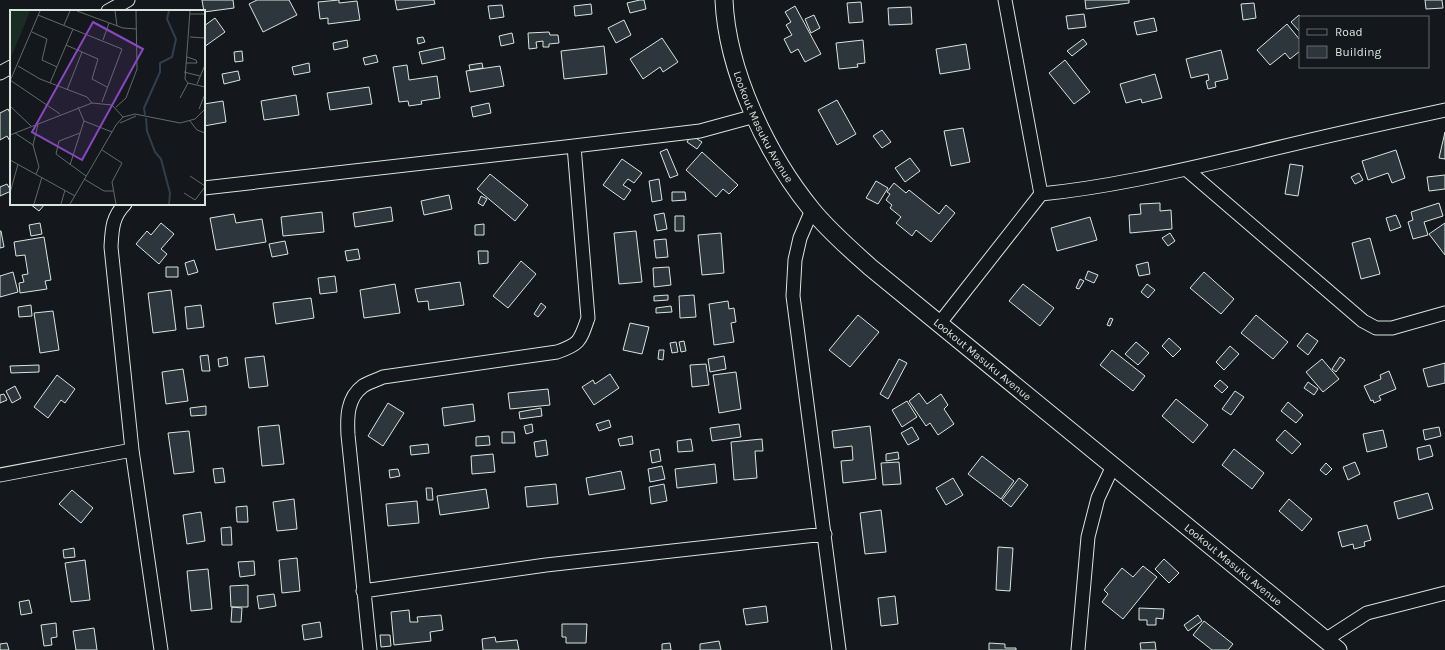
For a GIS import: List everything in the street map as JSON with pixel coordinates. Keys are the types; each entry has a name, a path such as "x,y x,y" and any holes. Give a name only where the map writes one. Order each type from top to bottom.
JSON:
{"street":[{"path":"110,10 128,0"},
{"name":"Lookout Masuku Avenue","path":"724,0 730,45 739,77 755,116 790,180 812,210 838,238 870,267 939,324 1331,645"},
{"path":"1005,0 1041,194"},
{"path":"0,73 10,67"},
{"path":"939,324 1041,194 1078,190 1186,169 1364,127 1445,110"},
{"path":"205,188 700,131 755,116"},
{"path":"370,650 348,435 347,414 352,396 363,386 383,378 557,352 571,347 578,342 588,318 574,146"},
{"path":"1186,169 1363,321 1376,328 1392,328 1445,313"},
{"path":"124,205 117,212 112,227 111,247 132,450 162,650"},
{"path":"812,210 800,238 795,260 793,296 839,650"},
{"path":"0,475 132,450"},
{"path":"1078,650 1088,537 1098,498 1113,466"},
{"path":"363,591 546,565 825,534"},
{"path":"1331,645 1353,621 1367,613 1445,593"}],"building":[{"path":"202,0 233,0 234,8 205,12"},
{"path":"257,0 289,0 297,15 263,32 249,4"},
{"path":"339,0 339,3 357,1 360,20 328,24 328,18 320,19 318,2"},
{"path":"395,0 434,0 435,4 397,10"},
{"path":"644,0 646,9 630,13 627,3"},
{"path":"1085,0 1129,0 1129,3 1086,9"},
{"path":"1425,0 1442,0 1443,8 1426,9"},
{"path":"861,2 863,22 849,23 847,3"},
{"path":"1254,3 1256,18 1243,20 1241,4"},
{"path":"591,4 592,14 575,16 574,6"},
{"path":"502,5 504,17 490,19 488,6"},
{"path":"795,6 821,54 805,62 798,49 791,53 784,39 792,35 786,25 791,22 785,12"},
{"path":"911,7 912,24 889,25 888,8"},
{"path":"1084,14 1086,27 1068,29 1066,16"},
{"path":"814,15 820,28 811,33 805,19"},
{"path":"1299,15 1299,31 1291,22"},
{"path":"215,18 225,32 205,46 205,25"},
{"path":"1154,18 1157,31 1137,35 1134,22"},
{"path":"624,20 631,35 616,43 608,28"},
{"path":"1287,24 1299,39 1299,52 1290,59 1285,53 1270,65 1257,50"},
{"path":"549,32 550,35 558,35 559,43 549,44 549,47 543,47 543,41 536,42 537,48 529,49 528,33"},
{"path":"512,33 514,43 501,46 499,36"},
{"path":"423,37 425,42 418,44 417,38"},
{"path":"662,38 678,62 663,72 660,67 643,79 630,59"},
{"path":"1083,39 1087,44 1072,56 1067,51"},
{"path":"347,40 348,47 334,50 333,43"},
{"path":"863,40 865,63 857,64 858,67 839,69 836,43"},
{"path":"966,44 970,69 940,74 936,49"},
{"path":"604,46 607,74 564,79 561,51"},
{"path":"443,47 445,59 422,64 419,52"},
{"path":"1221,50 1228,79 1215,82 1216,87 1208,89 1206,81 1209,80 1208,74 1191,78 1186,59"},
{"path":"242,51 243,61 235,62 234,52"},
{"path":"376,55 378,62 365,65 363,58"},
{"path":"1065,60 1090,92 1074,104 1049,73"},
{"path":"309,63 310,72 294,75 292,67"},
{"path":"482,63 483,68 470,70 469,65"},
{"path":"407,65 409,80 437,76 440,98 421,101 422,104 409,106 408,101 399,102 393,67"},
{"path":"500,66 504,86 470,92 466,71"},
{"path":"238,71 240,80 224,84 222,74"},
{"path":"1155,74 1162,98 1142,103 1141,99 1126,103 1120,84"},
{"path":"369,87 372,104 330,110 327,93"},
{"path":"296,95 299,115 264,120 261,101"},
{"path":"837,100 856,134 837,145 818,110"},
{"path":"223,101 226,122 205,126 205,104"},
{"path":"489,103 491,113 473,117 471,107"},
{"path":"8,109 10,113 10,141 7,136 0,140 0,113"},
{"path":"963,128 970,162 951,166 944,131"},
{"path":"882,130 891,142 882,148 873,136"},
{"path":"1445,132 1445,159 1439,158"},
{"path":"691,135 702,142 697,149 687,142"},
{"path":"667,149 678,175 670,178 660,152"},
{"path":"1396,150 1405,178 1392,183 1388,173 1368,180 1362,161"},
{"path":"702,152 738,185 729,194 723,189 716,197 686,170"},
{"path":"910,158 920,171 905,182 895,168"},
{"path":"622,159 642,173 634,183 628,179 623,185 631,190 624,200 603,185"},
{"path":"1290,164 1303,166 1298,196 1285,194"},
{"path":"1359,173 1363,180 1355,184 1351,177"},
{"path":"490,174 528,205 515,221 477,189"},
{"path":"1445,175 1445,189 1429,191 1427,177"},
{"path":"659,179 662,200 652,202 649,181"},
{"path":"876,181 888,188 878,204 866,198"},
{"path":"894,183 906,193 909,190 939,214 946,205 955,213 931,242 916,230 912,236 896,223 901,217 890,208 892,205 886,200 890,194 887,192"},
{"path":"7,184 10,191 0,196 0,187"},
{"path":"672,192 685,192 686,200 672,201"},
{"path":"449,195 452,209 424,215 421,201"},
{"path":"481,196 487,199 483,206 478,203"},
{"path":"1160,203 1160,211 1171,210 1172,229 1130,233 1129,215 1141,214 1140,204"},
{"path":"1439,203 1443,216 1424,222 1428,235 1413,239 1408,222 1413,220 1411,212"},
{"path":"31,205 44,205 39,211"},
{"path":"391,207 393,221 355,227 353,213"},
{"path":"322,212 324,232 283,236 281,217"},
{"path":"664,213 667,229 657,231 654,215"},
{"path":"234,214 236,223 262,219 266,242 216,250 210,218"},
{"path":"1396,215 1401,227 1390,231 1386,218"},
{"path":"675,216 684,216 684,231 675,231"},
{"path":"1090,217 1097,240 1057,251 1051,228"},
{"path":"40,223 42,234 31,236 29,225"},
{"path":"161,223 174,234 161,249 167,254 159,264 136,244 147,231 151,235"},
{"path":"1445,223 1445,255 1429,234"},
{"path":"484,224 484,235 475,235 475,225"},
{"path":"0,231 4,247 0,248"},
{"path":"636,231 642,282 619,284 614,233"},
{"path":"721,233 724,273 702,275 698,235"},
{"path":"1170,233 1175,241 1168,246 1162,238"},
{"path":"44,237 51,280 45,281 47,289 20,293 19,283 24,282 22,275 28,274 25,255 16,256 14,242"},
{"path":"1370,238 1380,274 1361,279 1352,243"},
{"path":"666,239 668,257 656,258 654,240"},
{"path":"285,241 288,254 272,257 269,244"},
{"path":"358,249 360,259 347,261 345,251"},
{"path":"478,251 488,251 488,263 479,264"},
{"path":"194,260 198,272 188,275 185,263"},
{"path":"521,261 536,274 508,308 493,296"},
{"path":"1148,262 1150,274 1139,276 1136,265"},
{"path":"166,267 178,267 178,277 166,277"},
{"path":"669,267 671,285 654,287 653,268"},
{"path":"1088,271 1098,275 1094,283 1085,279"},
{"path":"13,272 18,292 0,297 0,276"},
{"path":"1204,272 1234,299 1221,314 1190,288"},
{"path":"335,276 337,292 320,294 318,278"},
{"path":"1080,279 1084,281 1079,289 1076,288"},
{"path":"460,282 464,305 429,310 428,301 418,302 415,289"},
{"path":"395,284 400,313 364,318 360,290"},
{"path":"1023,284 1054,308 1040,326 1009,301"},
{"path":"1147,284 1155,290 1148,298 1141,292"},
{"path":"171,290 176,330 153,333 148,293"},
{"path":"668,295 668,300 654,301 654,296"},
{"path":"694,295 696,317 680,318 679,296"},
{"path":"311,298 314,318 276,324 273,303"},
{"path":"728,301 729,309 734,308 736,322 731,323 734,342 714,345 709,304"},
{"path":"541,303 546,307 538,317 534,314"},
{"path":"31,305 32,316 19,317 18,307"},
{"path":"201,305 204,327 187,329 185,307"},
{"path":"671,306 672,312 656,313 656,308"},
{"path":"53,311 59,350 40,353 34,313"},
{"path":"858,315 879,332 850,367 829,350"},
{"path":"1256,315 1288,342 1273,359 1241,333"},
{"path":"1110,318 1113,319 1110,326 1107,325"},
{"path":"630,323 649,327 642,354 623,350"},
{"path":"1307,333 1318,341 1308,355 1297,346"},
{"path":"1169,338 1181,349 1173,357 1162,346"},
{"path":"684,341 686,351 681,352 679,342"},
{"path":"676,342 678,352 672,353 670,343"},
{"path":"1136,342 1149,353 1138,365 1125,354"},
{"path":"1230,346 1239,354 1224,370 1216,362"},
{"path":"659,350 664,350 663,360 658,359"},
{"path":"1112,350 1145,376 1133,391 1100,365"},
{"path":"208,355 210,371 202,371 200,356"},
{"path":"264,356 268,386 249,388 245,358"},
{"path":"724,356 726,369 710,372 708,359"},
{"path":"227,357 228,365 219,367 218,359"},
{"path":"1340,357 1345,360 1336,372 1332,369"},
{"path":"899,359 907,363 888,399 880,394"},
{"path":"1322,359 1339,379 1323,392 1306,372"},
{"path":"1445,363 1445,383 1428,387 1423,369"},
{"path":"706,364 709,385 692,387 690,365"},
{"path":"39,365 39,372 11,373 10,366"},
{"path":"183,369 188,401 166,404 162,372"},
{"path":"1389,371 1396,389 1379,396 1381,400 1374,403 1373,400 1371,401 1364,386 1381,379 1380,375"},
{"path":"736,372 741,409 719,413 713,375"},
{"path":"610,374 619,388 594,405 582,387 593,380 595,384"},
{"path":"57,375 75,389 65,403 61,400 48,418 34,407"},
{"path":"1220,380 1228,387 1222,393 1214,386"},
{"path":"1308,382 1318,389 1314,395 1304,388"},
{"path":"15,386 21,398 12,403 6,391"},
{"path":"548,389 550,405 510,409 508,393"},
{"path":"1235,391 1244,397 1231,415 1222,409"},
{"path":"919,393 927,404 941,394 948,405 944,409 954,424 938,435 930,423 926,426 909,401"},
{"path":"4,394 7,400 0,403 0,395"},
{"path":"1176,399 1208,425 1193,443 1162,416"},
{"path":"907,401 917,417 902,427 892,410"},
{"path":"1288,402 1303,415 1296,423 1281,411"},
{"path":"388,403 404,413 383,446 368,436"},
{"path":"473,404 475,421 444,426 442,408"},
{"path":"206,406 206,415 191,416 190,408"},
{"path":"541,408 542,416 520,419 519,412"},
{"path":"609,420 611,427 599,431 596,424"},
{"path":"532,424 533,432 526,434 524,426"},
{"path":"739,424 741,437 712,441 710,428"},
{"path":"279,425 284,464 262,466 258,427"},
{"path":"870,426 876,479 843,483 841,461 853,460 852,446 834,448 832,431"},
{"path":"912,427 919,439 908,445 901,433"},
{"path":"1439,427 1441,436 1425,440 1423,430"},
{"path":"1285,430 1301,444 1292,454 1276,440"},
{"path":"1383,430 1387,447 1367,452 1363,434"},
{"path":"189,431 194,472 174,474 168,433"},
{"path":"502,432 514,432 515,443 502,443"},
{"path":"489,436 490,445 476,446 476,437"},
{"path":"632,436 633,444 620,446 618,439"},
{"path":"691,439 693,451 678,452 677,441"},
{"path":"762,439 763,451 755,451 757,478 734,480 731,442"},
{"path":"546,440 548,455 536,457 534,442"},
{"path":"428,444 429,453 411,455 410,446"},
{"path":"1430,445 1433,456 1419,460 1417,448"},
{"path":"659,449 661,461 652,463 650,451"},
{"path":"1234,449 1264,473 1252,489 1222,465"},
{"path":"898,452 899,459 886,461 886,454"},
{"path":"493,454 495,472 472,474 471,456"},
{"path":"982,456 1014,481 1001,499 968,474"},
{"path":"899,462 901,484 883,485 881,463"},
{"path":"1355,462 1360,474 1348,480 1343,467"},
{"path":"1326,463 1332,469 1326,475 1320,470"},
{"path":"715,464 717,483 677,488 675,469"},
{"path":"662,466 665,479 650,482 648,469"},
{"path":"223,468 225,482 215,483 213,469"},
{"path":"398,469 400,476 390,478 389,470"},
{"path":"621,471 625,489 589,495 586,478"},
{"path":"953,478 963,495 946,505 936,488"},
{"path":"1019,478 1028,485 1011,507 1002,500"},
{"path":"556,484 558,504 527,507 525,487"},
{"path":"664,484 667,501 651,504 649,487"},
{"path":"426,488 432,488 433,500 427,500"},
{"path":"486,489 489,508 440,515 437,496"},
{"path":"72,490 93,508 81,523 59,504"},
{"path":"1428,493 1433,509 1398,519 1394,502"},
{"path":"294,499 297,529 277,531 273,502"},
{"path":"1289,499 1312,519 1302,531 1279,511"},
{"path":"417,501 419,523 388,526 386,504"},
{"path":"247,506 248,522 237,522 236,507"},
{"path":"881,510 886,552 865,554 860,513"},
{"path":"201,512 205,541 187,544 183,515"},
{"path":"1367,525 1371,540 1364,542 1365,546 1354,549 1353,544 1342,547 1338,532"},
{"path":"231,527 232,545 222,545 221,528"},
{"path":"998,547 1013,548 1010,591 996,590"},
{"path":"74,548 75,557 64,558 63,550"},
{"path":"297,558 300,591 282,593 279,560"},
{"path":"1164,559 1179,573 1169,583 1155,569"},
{"path":"85,560 90,600 71,602 65,563"},
{"path":"254,561 255,575 240,577 238,562"},
{"path":"1143,566 1157,577 1123,619 1102,602 1108,594 1104,590 1122,568 1133,577"},
{"path":"208,569 212,609 191,611 187,571"},
{"path":"248,585 248,607 231,607 230,586"},
{"path":"274,594 276,606 259,609 257,596"},
{"path":"895,596 898,624 881,626 878,598"},
{"path":"29,600 32,613 21,615 19,602"},
{"path":"766,606 768,622 746,625 743,609"},
{"path":"232,607 242,608 241,622 231,622"},
{"path":"1139,608 1164,609 1163,619 1156,618 1156,625 1147,625 1147,620 1139,620"},
{"path":"409,610 410,622 418,622 417,617 441,615 443,630 430,632 431,641 394,645 391,612"},
{"path":"1198,615 1202,621 1188,631 1184,625"},
{"path":"1204,621 1233,644 1228,650 1212,650 1193,635"},
{"path":"320,622 322,637 304,640 302,625"},
{"path":"56,623 57,637 51,638 52,645 44,646 41,625"},
{"path":"562,624 587,624 586,643 566,643 566,637 562,637"},
{"path":"94,628 97,650 76,650 73,631"},
{"path":"380,635 390,635 391,646 381,647"},
{"path":"495,637 496,642 517,640 519,650 483,650 482,639"},
{"path":"719,641 721,650 700,650 700,644"},
{"path":"1155,642 1156,650 1141,650 1140,643"},
{"path":"7,643 9,650 0,650 0,644"},
{"path":"670,643 671,650 662,650 662,644"},
{"path":"989,643 1005,644 1005,648 1016,648 1016,650 989,650"}]}
